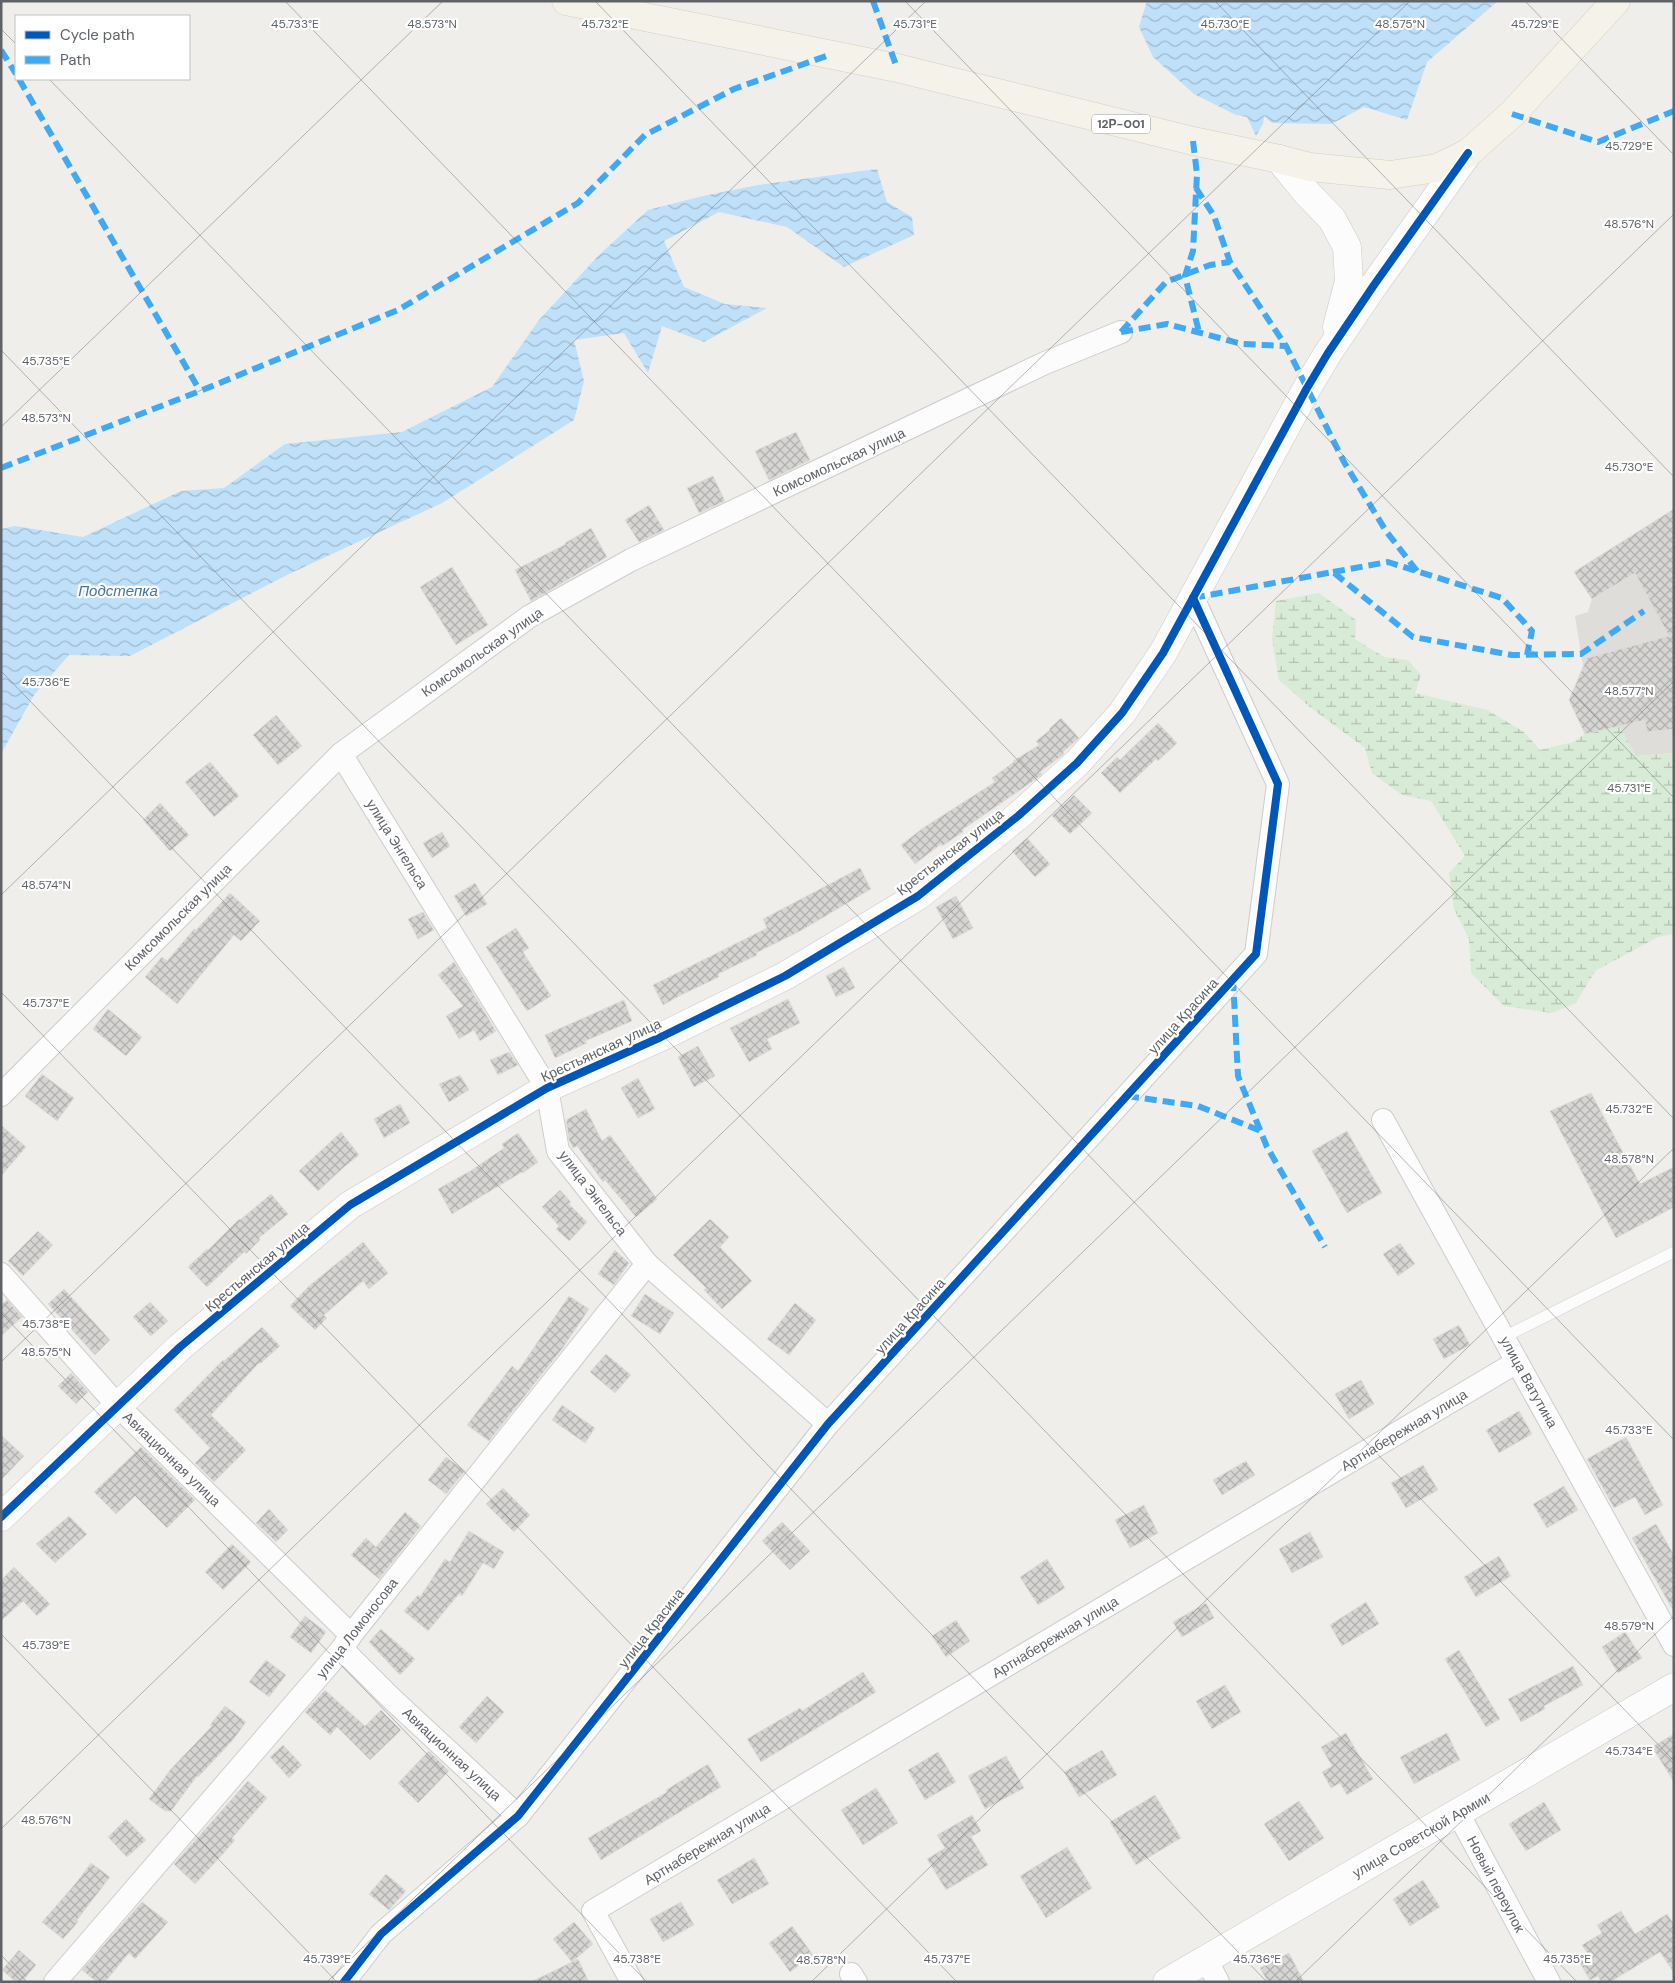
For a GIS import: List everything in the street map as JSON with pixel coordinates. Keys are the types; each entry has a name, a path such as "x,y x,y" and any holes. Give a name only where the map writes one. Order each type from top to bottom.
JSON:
{"main road":[{"name":"12Р-001","path":"566,1 897,68 1194,141 1279,158 1310,167 1390,174 1437,168 1468,153 1512,114 1616,1"}],"street":[{"path":"1328,353 1468,153"},
{"path":"1279,158 1307,193 1332,219 1347,247 1349,281 1340,318 1328,353"},
{"name":"Комсомольская улица","path":"1,1095 341,754 530,616 614,570 1045,364 1121,332"},
{"name":"Крестьянская улица","path":"1,1517 180,1347 350,1205 547,1088 661,1037 785,976 918,896 1018,816 1077,763 1122,713 1163,653 1307,388 1328,353"},
{"name":"улица Красина","path":"344,1982 381,1934 518,1816 828,1424 1256,954 1278,784 1193,598"},
{"name":"улица Энгельса","path":"341,754 547,1088 558,1151 647,1264 828,1424"},
{"name":"улица Ватутина","path":"1383,1120 1674,1645"},
{"name":"улица Ломоносова","path":"54,1982 347,1642 647,1264"},
{"name":"Авиационная улица","path":"1,1274 118,1406 347,1642 392,1698 518,1816"},
{"name":"Артнабережная улица","path":"632,1982 593,1912 1518,1362"},
{"name":"улица Советской Армии","path":"1167,1982 1212,1970 1458,1813 1674,1686"},
{"name":"Новый переулок","path":"1458,1813 1549,1982"}],"lane":[{"path":"1504,1337 1674,1252"}],"shaded area":[{"path":"1674,509 1674,753 1636,756 1619,726 1585,734 1569,700 1583,666 1575,616 1588,612 1592,599 1574,572"}],"green space":[{"path":"1319,593 1356,620 1355,639 1384,657 1408,660 1421,675 1415,693 1487,710 1524,732 1540,750 1573,742 1585,734 1619,726 1636,756 1674,753 1674,934 1658,937 1595,971 1576,1003 1552,1013 1504,1006 1471,973 1469,939 1454,909 1449,873 1465,856 1431,801 1402,795 1372,773 1365,748 1311,708 1279,680 1272,639 1276,601"}],"water":[{"path":"1147,1 1498,1 1427,62 1407,120 1364,107 1331,124 1272,123 1264,116 1263,124 1256,136 1247,117 1236,115 1194,94 1153,57 1139,27"},
{"name":"Подстепка","path":"877,169 887,202 912,217 914,235 844,267 787,227 719,212 664,241 684,287 725,304 767,308 704,342 662,326 648,373 624,333 574,340 584,381 574,420 442,503 289,574 130,656 69,655 34,695 1,754 1,529 15,526 83,537 181,491 224,488 285,444 402,432 492,387 539,320 598,256 648,210 758,185"}],"building":[{"path":"796,432 810,460 769,480 755,451"},
{"path":"713,476 725,501 699,513 687,488"},
{"path":"649,505 664,530 639,542 625,520"},
{"path":"1674,509 1674,729 1647,732 1645,720 1585,734 1569,700 1587,658 1669,636 1635,573 1592,599 1574,572"},
{"path":"591,528 607,557 531,601 515,570 566,544"},
{"path":"452,567 488,625 456,645 420,587"},
{"path":"276,715 302,746 278,765 253,735"},
{"path":"1061,718 1079,738 1063,752 1064,754 1040,772 1042,774 1036,779 915,864 901,845 923,828 995,782 992,778 1013,761 1039,745 1036,741"},
{"path":"1158,723 1177,743 1158,761 1156,759 1120,793 1101,773 1117,757 1120,760"},
{"path":"210,762 239,796 214,817 185,782"},
{"path":"1074,795 1092,813 1070,834 1052,816"},
{"path":"160,803 189,835 170,851 143,820"},
{"path":"442,832 450,846 432,858 423,843"},
{"path":"1027,838 1050,864 1035,877 1012,851"},
{"path":"860,868 871,889 802,930 756,953 757,955 718,974 719,977 663,1005 653,985 767,928 763,919"},
{"path":"475,883 487,904 466,916 454,896"},
{"path":"230,893 260,921 241,941 234,935 177,1004 145,977 162,957 167,961 194,929 196,930"},
{"path":"956,896 973,928 953,939 936,907"},
{"path":"423,912 434,930 418,939 408,919"},
{"path":"516,928 529,948 523,952 551,996 527,1011 486,947"},
{"path":"454,962 496,1031 480,1041 474,1030 459,1039 446,1016 463,1006 438,975"},
{"path":"844,967 855,988 836,997 826,976"},
{"path":"788,999 800,1023 767,1039 772,1049 749,1062 730,1028"},
{"path":"624,1000 632,1021 585,1041 587,1043 555,1058 545,1035"},
{"path":"108,1009 142,1037 126,1056 93,1029"},
{"path":"698,1046 715,1076 694,1087 678,1057"},
{"path":"509,1052 518,1065 498,1075 490,1060"},
{"path":"42,1074 74,1098 57,1121 25,1096"},
{"path":"460,1075 469,1090 449,1102 439,1084"},
{"path":"638,1078 655,1109 638,1118 621,1088"},
{"path":"1591,1093 1640,1184 1674,1167 1674,1207 1616,1238 1550,1111"},
{"path":"400,1104 410,1123 384,1138 374,1119"},
{"path":"586,1109 602,1141 610,1135 657,1199 636,1217 605,1180 603,1182 577,1146 573,1148 569,1140 566,1120"},
{"path":"1,1125 26,1147 1,1176"},
{"path":"1347,1131 1382,1193 1347,1213 1312,1151"},
{"path":"341,1132 359,1155 318,1191 299,1171"},
{"path":"518,1133 538,1162 523,1173 452,1214 438,1189 472,1170 504,1148 502,1144"},
{"path":"560,1190 571,1202 569,1204 587,1222 569,1241 556,1229 559,1226 542,1207"},
{"path":"271,1194 288,1214 259,1238 260,1240 246,1254 244,1252 207,1287 188,1267 239,1219"},
{"path":"710,1219 729,1237 720,1247 752,1281 722,1309 704,1290 706,1288 673,1255"},
{"path":"38,1231 53,1245 23,1276 8,1261"},
{"path":"363,1242 388,1273 369,1289 363,1281 324,1315 327,1318 315,1330 290,1306 309,1286"},
{"path":"1400,1243 1415,1264 1398,1276 1383,1254"},
{"path":"615,1250 629,1263 614,1285 598,1274"},
{"path":"64,1289 110,1340 95,1355 48,1304"},
{"path":"645,1294 674,1313 660,1334 631,1316"},
{"path":"569,1296 589,1309 562,1349 489,1441 467,1425 512,1366 518,1371"},
{"path":"7,1300 22,1317 1,1336 1,1305"},
{"path":"150,1302 168,1321 151,1336 133,1317"},
{"path":"795,1303 816,1320 789,1355 767,1339"},
{"path":"1459,1325 1470,1345 1444,1359 1433,1339"},
{"path":"262,1327 280,1346 259,1363 211,1415 246,1450 214,1482 195,1463 210,1448 174,1410 223,1360"},
{"path":"606,1354 631,1375 615,1393 590,1372"},
{"path":"71,1373 88,1392 76,1404 58,1386"},
{"path":"1361,1380 1374,1404 1349,1419 1335,1394"},
{"path":"562,1405 595,1428 585,1443 552,1420"},
{"path":"1519,1411 1532,1434 1499,1453 1486,1430"},
{"path":"1,1435 24,1456 1,1480"},
{"path":"1626,1437 1663,1505 1645,1515 1635,1497 1614,1508 1587,1459"},
{"path":"141,1447 195,1500 167,1528 135,1496 116,1514 94,1492"},
{"path":"446,1457 465,1471 446,1494 428,1480"},
{"path":"1246,1461 1255,1475 1222,1495 1213,1480"},
{"path":"1423,1465 1438,1490 1406,1508 1391,1483"},
{"path":"1564,1486 1578,1510 1547,1528 1533,1504"},
{"path":"503,1488 530,1515 514,1532 486,1504"},
{"path":"1144,1505 1158,1533 1130,1548 1115,1520"},
{"path":"269,1509 288,1530 276,1542 256,1523"},
{"path":"405,1512 421,1526 379,1579 351,1555 366,1538 376,1547"},
{"path":"69,1516 87,1534 55,1563 36,1544"},
{"path":"782,1522 810,1551 790,1570 762,1541"},
{"path":"1656,1524 1674,1555 1674,1612 1632,1538"},
{"path":"469,1531 504,1552 494,1569 483,1563 462,1596 459,1594 428,1631 404,1611 418,1595 420,1597 445,1559 450,1562"},
{"path":"1310,1532 1323,1557 1292,1573 1279,1549"},
{"path":"232,1544 251,1562 223,1590 205,1572"},
{"path":"1499,1556 1511,1576 1476,1597 1464,1577"},
{"path":"1047,1559 1065,1588 1038,1605 1020,1577"},
{"path":"14,1567 50,1604 37,1616 23,1601 1,1621 1,1580"},
{"path":"1366,1602 1379,1624 1342,1646 1330,1625"},
{"path":"1206,1603 1214,1618 1182,1637 1173,1622"},
{"path":"305,1616 326,1632 311,1653 290,1637"},
{"path":"956,1620 970,1641 946,1657 932,1636"},
{"path":"381,1629 415,1659 400,1675 369,1642"},
{"path":"1625,1632 1642,1658 1618,1673 1602,1647"},
{"path":"1459,1650 1500,1719 1486,1727 1445,1659"},
{"path":"266,1660 286,1675 269,1697 249,1682"},
{"path":"1573,1666 1583,1685 1544,1706 1545,1709 1521,1722 1508,1699"},
{"path":"863,1672 876,1692 761,1762 747,1739 800,1708 802,1711"},
{"path":"1225,1685 1241,1712 1212,1729 1196,1701"},
{"path":"325,1690 365,1726 381,1710 401,1730 370,1760 337,1727 330,1735 305,1712"},
{"path":"487,1696 504,1712 476,1743 459,1727"},
{"path":"225,1706 246,1722 233,1740 197,1776 171,1811 165,1811 149,1799 170,1770 212,1726 210,1725"},
{"path":"1346,1733 1373,1779 1347,1795 1340,1783 1331,1788 1322,1772 1332,1766 1321,1747"},
{"path":"1447,1733 1460,1760 1414,1784 1400,1757"},
{"path":"1674,1734 1674,1782 1652,1747"},
{"path":"283,1745 302,1765 289,1778 270,1757"},
{"path":"1102,1750 1117,1775 1079,1797 1064,1772"},
{"path":"429,1751 449,1771 418,1803 398,1783"},
{"path":"938,1752 956,1782 925,1800 908,1770"},
{"path":"1006,1756 1024,1788 985,1809 968,1776"},
{"path":"708,1764 721,1787 601,1860 588,1838 667,1792 666,1790"},
{"path":"248,1781 267,1798 232,1838 235,1840 195,1884 174,1864"},
{"path":"876,1788 898,1823 863,1845 841,1810"},
{"path":"1155,1795 1181,1838 1136,1865 1110,1822"},
{"path":"1299,1801 1324,1838 1289,1861 1264,1824"},
{"path":"1544,1802 1561,1830 1526,1851 1509,1824"},
{"path":"972,1815 981,1831 971,1837 988,1865 946,1890 927,1859 945,1848 937,1835"},
{"path":"126,1819 146,1840 127,1857 108,1837"},
{"path":"1067,1847 1092,1888 1046,1918 1020,1876"},
{"path":"754,1858 769,1884 732,1904 717,1880"},
{"path":"91,1863 110,1877 77,1920 78,1922 63,1939 42,1922"},
{"path":"386,1874 406,1891 389,1910 369,1894"},
{"path":"1423,1880 1440,1907 1410,1926 1393,1899"},
{"path":"142,1902 168,1922 135,1959 129,1953 105,1982 97,1982 82,1970"},
{"path":"681,1902 694,1925 663,1942 650,1919"},
{"path":"1621,1911 1635,1934 1667,1914 1674,1924 1674,1973 1660,1952 1610,1982 1601,1982 1598,1976 1590,1980 1578,1960 1588,1954 1582,1945 1602,1933 1597,1925"},
{"path":"574,1922 593,1944 572,1962 553,1939"},
{"path":"792,1926 813,1955 790,1972 769,1943"},
{"path":"19,1950 36,1965 22,1982 16,1982 2,1970"},
{"path":"1289,1953 1304,1982 1268,1982 1260,1968"},
{"path":"578,1959 589,1982 531,1982"}],"marked path":[{"path":"873,1 897,68"},
{"path":"1,50 15,72"},
{"path":"1,468 200,391 398,310 578,203 645,135 734,89 829,55"},
{"path":"20,80 200,391"},
{"path":"1512,114 1598,142 1674,111"},
{"path":"1193,141 1197,174 1193,251 1185,276 1199,332"},
{"path":"1196,188 1214,216 1230,262 1286,346 1344,462 1386,531 1417,571"},
{"path":"1121,332 1166,282 1210,265 1230,262"},
{"path":"1121,332 1167,324 1242,344 1286,346"},
{"path":"1333,572 1388,562 1502,598 1532,631 1527,655"},
{"path":"1193,598 1333,572 1413,637 1512,655 1581,654 1644,611"},
{"path":"1233,979 1238,1076 1267,1147 1325,1247"},
{"path":"1127,1096 1198,1106 1261,1131"}],"cycle path":[{"path":"1,1517 180,1347 350,1205 547,1088 661,1037 785,976 918,896 1018,816 1077,763 1122,713 1163,653 1307,388 1328,353 1468,153"},
{"path":"344,1982 381,1934 518,1816 828,1424 1256,954 1278,784 1193,598"}]}
